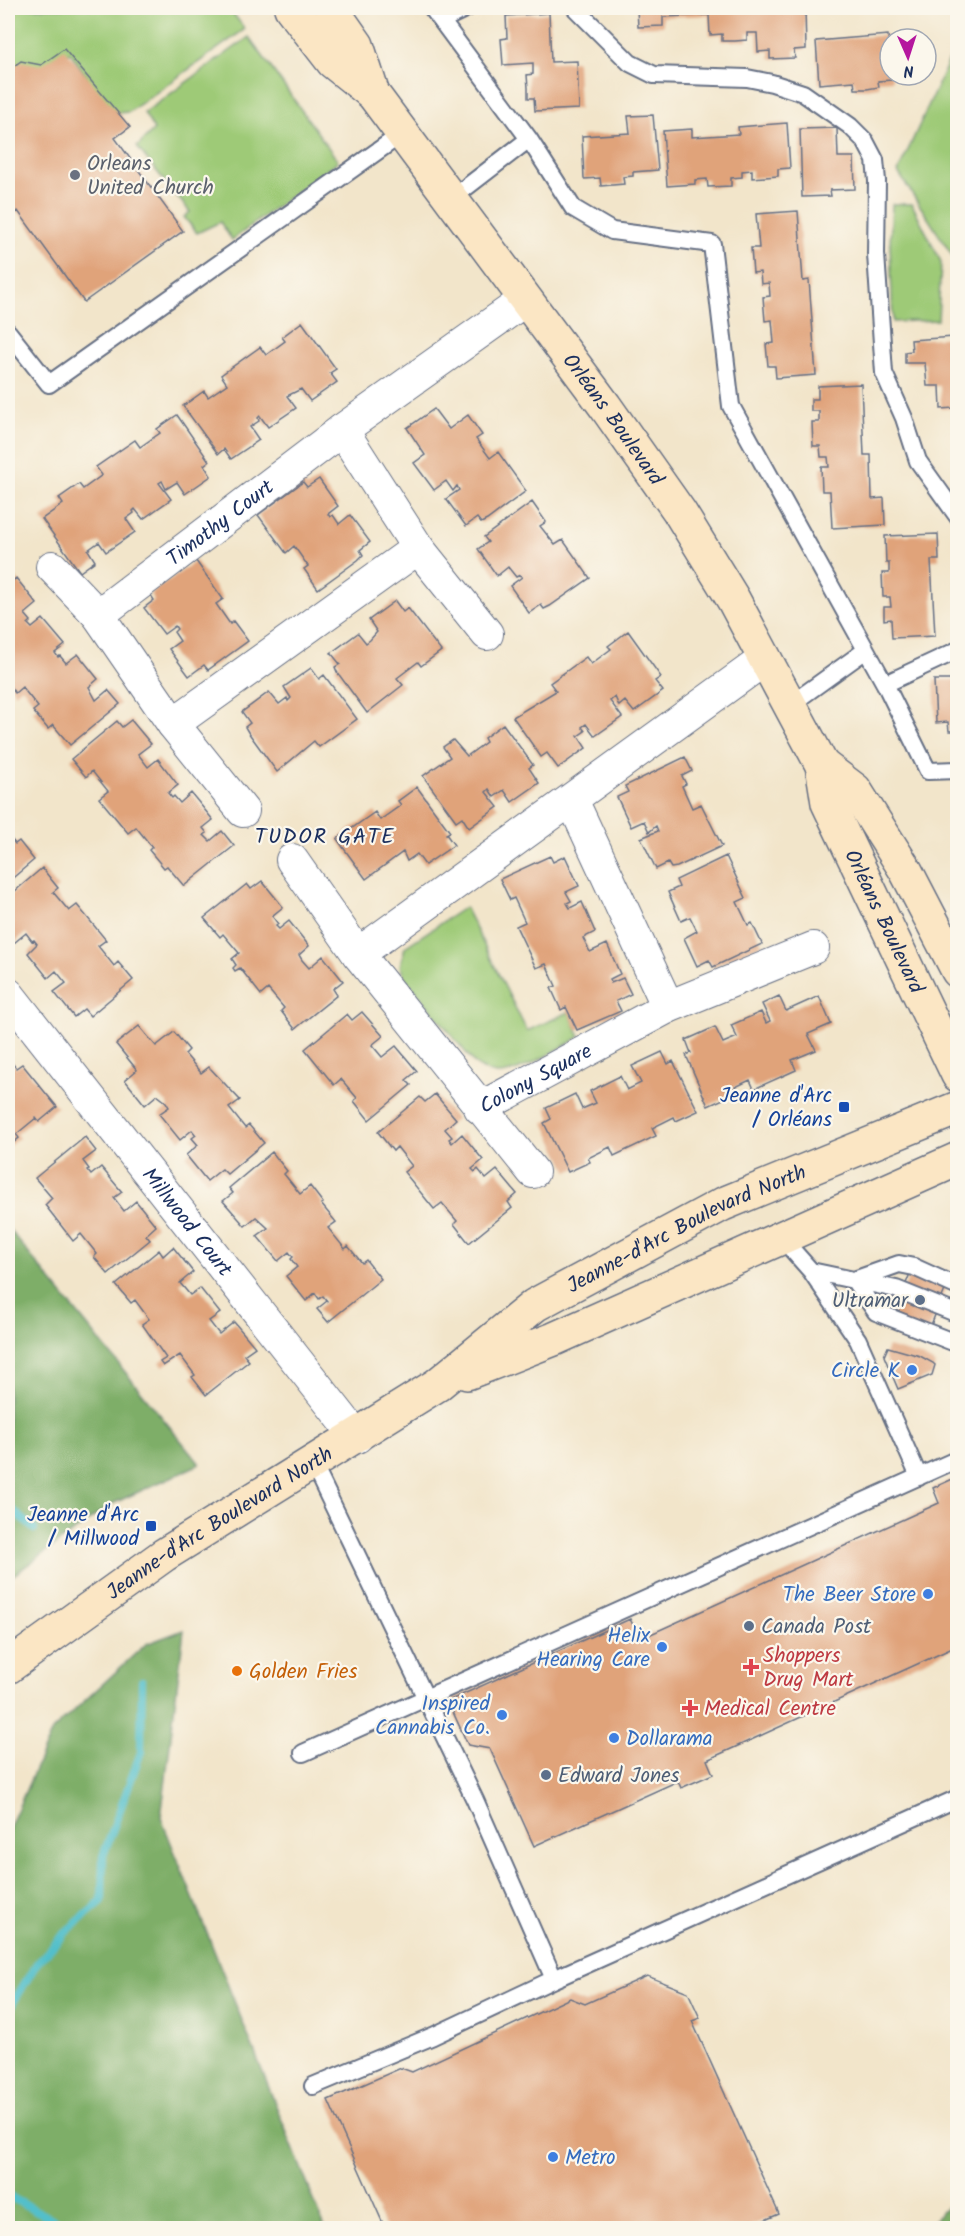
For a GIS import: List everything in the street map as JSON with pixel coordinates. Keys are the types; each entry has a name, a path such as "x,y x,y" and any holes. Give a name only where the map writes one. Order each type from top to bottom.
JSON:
{"main road":[{"name":"Orléans Boulevard","path":"291,8 333,62 373,94 679,511 733,600 822,765 828,803 957,1075"},
{"name":"Orléans Boulevard","path":"331,8 357,45 373,94"},
{"name":"Orléans Boulevard","path":"822,765 855,790 906,871 957,971"},
{"name":"Jeanne-d'Arc Boulevard North","path":"8,1667 164,1555 438,1385 535,1305 723,1204 957,1108"},
{"name":"Jeanne-d'Arc Boulevard North","path":"438,1385 554,1339 780,1236 957,1159"}],"street":[{"name":"Timothy Court","path":"98,615 342,430 525,300"},
{"path":"342,430 418,548 488,634"},
{"path":"173,724 418,548"},
{"path":"52,567 98,615 173,724 243,811"},
{"path":"357,954 765,660"},
{"path":"572,800 668,1007"},
{"name":"Colony Square","path":"292,860 357,954 480,1108 668,1007 813,948"},
{"name":"Millwood Court","path":"11,1005 357,1437"},
{"path":"480,1108 533,1172"}],"lane":[{"path":"468,8 439,12 529,139 573,208 612,231 712,244 731,406 885,684 928,771 957,770"},
{"path":"575,8 630,63 654,75 747,78 772,83 803,93 850,126 865,141 875,160 877,181 876,254 884,373 904,418 918,461 957,517"},
{"path":"8,332 50,384 403,133"},
{"path":"451,199 529,139"},
{"path":"791,705 866,650"},
{"path":"885,684 957,650"},
{"path":"780,1236 811,1271 858,1340 919,1477"},
{"path":"854,1280 899,1264 914,1267 957,1287"},
{"path":"811,1271 896,1289 957,1314"},
{"path":"854,1280 876,1312 957,1344"},
{"path":"303,1753 957,1459"},
{"path":"313,1464 525,1908 554,1979"},
{"path":"313,2086 434,2036 554,1979 957,1798"}],"green space":[{"path":"8,8 229,8 245,29 129,112 118,113 114,117 70,52 8,97"},
{"path":"249,37 338,161 232,240 220,222 197,233 184,217 190,212 137,147 154,130 144,113"},
{"path":"957,43 957,263 898,172"},
{"path":"892,204 912,204 941,262 938,320 893,322 890,245"},
{"path":"465,907 527,1031 569,1012 580,1037 527,1066 505,1073 490,1073 475,1064 404,976 400,966 405,947"},
{"path":"8,1228 200,1464 112,1504 8,1579"},
{"path":"184,1630 161,1818 325,2228 8,2228 8,1831 52,1731 146,1644"},
{"path":"957,2196 957,2228 926,2228"}],"building":[{"path":"637,8 805,8 806,49 794,50 795,58 770,59 770,51 758,52 757,33 747,33 747,40 735,41 722,41 722,34 710,35 709,15 663,17 663,26 638,27"},
{"path":"549,13 551,62 577,61 579,109 535,111 534,98 528,98 527,75 533,74 533,63 503,65 501,39 507,38 506,16"},
{"path":"878,36 879,87 855,89 854,81 819,84 816,41"},
{"name":"Orleans United Church","path":"64,49 130,127 115,138 183,231 84,302 18,211 8,219 8,62 10,61 14,66 21,61 41,65"},
{"path":"653,115 658,170 633,172 633,176 623,177 624,184 601,186 600,178 584,179 582,136 630,133 628,116"},
{"path":"787,123 790,168 778,169 778,176 752,178 752,170 742,171 742,177 731,178 731,186 708,187 707,179 695,180 695,184 667,186 663,131 692,129 692,137 739,134 738,127"},
{"path":"837,128 838,157 854,157 855,189 830,190 831,196 802,197 800,129"},
{"path":"798,211 803,281 809,280 816,375 776,378 775,366 768,366 766,344 774,343 772,320 765,321 763,297 770,296 769,283 761,284 760,272 753,273 751,248 759,248 756,214"},
{"path":"302,322 336,369 330,373 337,382 310,401 301,389 287,396 296,408 268,427 260,416 259,421 250,427 259,440 231,459 224,449 218,454 183,406 204,391 208,397 227,384 221,375 260,347 266,355 285,341 282,337"},
{"path":"954,337 957,361 956,425 954,408 941,409 940,386 927,386 925,363 905,363 905,352 912,351 911,340"},
{"path":"861,384 864,455 871,455 872,499 884,498 885,525 832,528 830,491 822,491 821,467 829,467 828,457 821,457 820,446 813,446 812,422 819,422 819,411 811,411 811,399 818,399 818,386"},
{"path":"434,409 449,429 468,415 482,435 476,439 490,458 498,452 526,491 481,523 477,518 466,526 446,499 459,490 457,486 453,491 446,481 434,490 414,463 425,455 407,428"},
{"path":"177,415 209,461 204,465 211,476 185,494 177,482 166,489 162,481 159,483 171,499 143,519 135,509 134,513 126,519 135,532 106,552 99,542 88,550 95,561 80,572 42,519 63,504 59,498 79,484 83,489 102,475 96,467 135,440 140,447 160,433 157,429"},
{"path":"319,479 338,506 328,514 330,517 333,515 339,524 350,515 370,542 360,550 363,555 358,560 318,589 304,569 308,566 294,546 286,553 258,515 303,482 307,487"},
{"path":"532,502 546,522 540,526 555,545 563,540 590,578 550,606 544,609 541,605 529,613 510,586 522,577 520,575 516,577 508,567 497,576 478,549 488,542 484,537"},
{"path":"938,534 939,560 931,560 935,636 892,638 891,619 884,620 884,607 891,607 890,597 883,597 882,573 889,573 889,563 886,563 885,536"},
{"path":"196,561 223,599 216,604 230,624 233,621 248,641 208,670 204,665 189,676 169,649 180,641 174,632 177,629 175,626 164,634 144,608 154,600 150,594"},
{"path":"16,578 37,604 25,614 31,621 28,624 32,628 43,619 65,645 55,653 58,657 60,656 66,663 78,654 98,679 89,687 96,700 108,690 120,704 70,745 53,725 48,729 33,711 38,707 22,687 15,693 8,684 8,585"},
{"path":"395,601 403,612 408,608 441,651 421,666 418,662 397,678 403,685 367,713 337,672 335,667 340,664 331,653 358,633 366,643 370,640 377,632 369,620"},
{"path":"628,631 661,677 655,681 663,691 634,712 625,701 619,706 615,697 610,701 622,717 595,736 586,724 582,727 585,731 578,736 586,748 558,768 547,753 541,757 513,717 556,691 550,683 586,657 591,664 611,649 608,646"},
{"path":"311,668 319,679 324,675 357,719 319,747 314,741 277,772 245,727 250,723 242,712 269,692 279,704 287,698 288,701 291,698 284,687"},
{"path":"934,680 957,680 957,731 949,731 948,722 936,723"},
{"path":"131,720 151,744 138,754 148,767 158,759 178,785 168,793 172,798 174,796 180,803 191,793 213,820 203,828 207,833 204,835 210,841 222,831 234,846 184,886 149,850 152,847 136,827 128,833 99,798 108,791 92,771 86,777 71,759 117,721 122,727"},
{"path":"503,724 533,765 529,768 539,783 512,802 504,790 494,797 489,789 486,792 498,807 469,828 462,817 456,821 423,776 450,757 443,747 453,740 467,756 486,742 484,738"},
{"path":"685,757 692,771 682,776 686,784 682,786 692,808 701,804 722,846 677,867 671,868 668,863 656,869 641,838 658,831 656,826 649,832 644,821 631,827 617,797 628,792 625,786"},
{"path":"417,787 450,832 446,834 454,845 425,865 417,854 407,861 403,852 366,879 337,839 375,812 380,820 401,805 398,801"},
{"path":"8,835 15,844 19,841 34,860 8,882"},
{"path":"550,856 553,862 565,856 579,886 566,892 571,901 567,903 570,908 582,902 595,932 583,938 590,952 607,944 620,974 610,979 611,983 623,978 631,994 616,1001 621,1011 577,1030 566,1007 561,1010 551,988 556,986 546,964 536,968 516,926 525,922 514,898 510,900 500,879"},
{"path":"726,856 746,898 737,902 748,925 752,923 762,944 713,967 709,960 697,966 684,938 697,931 690,917 681,921 668,892 679,887 676,880"},
{"path":"42,868 58,888 53,892 69,911 77,905 106,940 98,946 114,966 118,962 133,980 90,1016 84,1009 74,1017 54,992 66,983 56,971 48,978 28,953 37,944 34,940 32,941 26,933 14,943 8,935 8,897"},
{"path":"262,881 283,907 272,916 278,924 276,926 279,929 289,921 309,946 299,955 302,960 309,968 323,956 343,981 333,989 337,995 295,1029 281,1011 284,1008 268,989 261,995 240,968 235,971 233,968 236,965 232,959 239,953 223,934 220,937 204,918 247,884 251,889"},
{"path":"779,996 786,1011 819,996 831,1024 808,1034 816,1050 792,1060 796,1070 754,1089 750,1080 727,1091 730,1096 708,1106 686,1055 691,1053 686,1040 715,1027 723,1043 737,1037 731,1025 761,1012 766,1023 770,1021 762,1004"},
{"path":"362,1012 383,1036 372,1045 382,1057 396,1046 417,1071 406,1080 411,1085 369,1120 354,1101 357,1098 341,1079 334,1085 305,1049 347,1014 352,1020"},
{"path":"139,1026 156,1046 174,1032 189,1050 185,1054 201,1073 209,1067 240,1100 229,1108 245,1128 249,1125 264,1143 227,1174 222,1169 207,1181 186,1155 198,1145 192,1138 196,1135 192,1130 180,1140 159,1114 169,1107 166,1102 157,1095 145,1105 125,1080 137,1070 116,1044"},
{"path":"662,1052 668,1064 673,1061 698,1111 676,1121 674,1117 652,1128 656,1136 614,1156 610,1147 588,1158 590,1162 568,1172 544,1123 551,1119 546,1108 575,1094 582,1109 596,1103 590,1091 620,1076 627,1090 641,1083 632,1066"},
{"path":"8,1058 16,1068 22,1064 57,1107 39,1122 36,1118 16,1134 19,1138 8,1147"},
{"path":"435,1094 456,1119 445,1129 452,1137 449,1139 452,1143 462,1134 483,1160 472,1169 475,1172 478,1169 486,1179 497,1170 517,1194 508,1202 512,1208 469,1243 454,1224 457,1221 442,1203 434,1209 404,1172 412,1166 397,1147 393,1151 378,1132 420,1097 425,1102"},
{"path":"85,1137 96,1151 83,1161 89,1169 87,1170 91,1175 101,1167 122,1192 114,1198 124,1211 136,1201 156,1226 146,1235 150,1240 108,1274 94,1257 97,1254 81,1234 73,1241 45,1205 52,1198 35,1178"},
{"path":"272,1152 287,1171 284,1174 300,1194 310,1186 323,1203 321,1204 336,1222 328,1228 345,1249 348,1246 362,1263 366,1260 381,1279 328,1322 317,1309 327,1301 323,1296 319,1299 315,1293 306,1301 286,1276 297,1267 289,1252 278,1261 257,1236 268,1228 256,1217 245,1226 223,1201 233,1193 229,1188"},
{"path":"173,1247 193,1272 180,1283 190,1295 200,1288 220,1313 209,1321 219,1334 234,1322 255,1347 244,1355 249,1361 206,1395 192,1377 195,1375 180,1355 163,1366 160,1362 166,1358 142,1324 149,1319 135,1300 131,1303 116,1285 159,1250 163,1256"},
{"name":"Ultramar","path":"915,1261 951,1275 925,1340 889,1326"},
{"name":"Circle K","path":"888,1347 920,1356 933,1363 935,1365 932,1375 898,1389 884,1356"},
{"path":"957,1477 957,1646 707,1760 713,1774 681,1788 678,1781 534,1846 490,1749 468,1745 448,1701 630,1619 640,1639 939,1503 933,1488"},
{"name":"Metro","path":"647,1976 688,1992 700,2018 692,2021 779,2214 746,2228 385,2228 328,2100 401,2068 412,2072 570,1998 585,2004"}],"waterway":[{"path":"8,1506 34,1529"},
{"path":"8,2011 37,1963 68,1930 102,1901 103,1856 141,1752 142,1681"},
{"path":"8,2196 70,2228"}],"place":[{"name":"Orleans United Church","path":"75,175"},
{"name":"Jeanne d'Arc / Orléans","path":"844,1107"},
{"name":"Ultramar","path":"920,1300"},
{"name":"Circle K","path":"912,1370"},
{"name":"Jeanne d'Arc / Millwood","path":"151,1526"},
{"name":"The Beer Store","path":"928,1594"},
{"name":"Canada Post","path":"749,1626"},
{"name":"Helix Hearing Care","path":"662,1647"},
{"name":"Shoppers Drug Mart","path":"751,1667"},
{"name":"Golden Fries","path":"237,1671"},
{"name":"Medical Centre","path":"690,1708"},
{"name":"Inspired Cannabis Co.","path":"502,1715"},
{"name":"Dollarama","path":"614,1738"},
{"name":"Edward Jones","path":"546,1775"},
{"name":"Metro","path":"553,2157"}],"district":[{"name":"TUDOR GATE","path":"325,835"}]}
